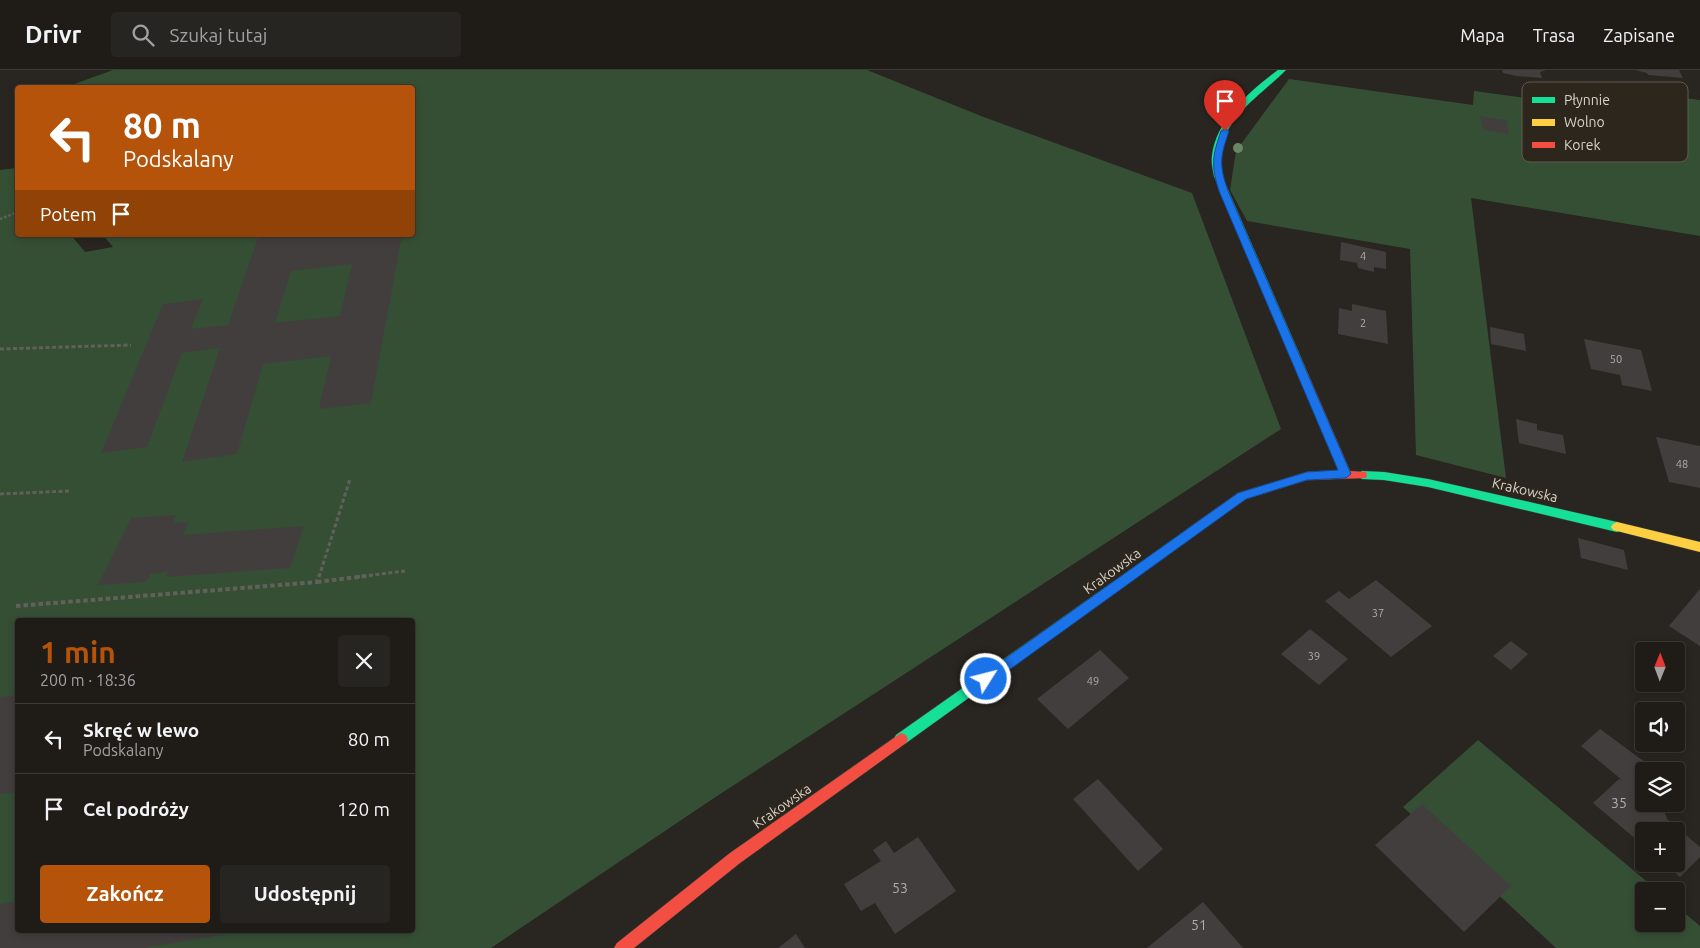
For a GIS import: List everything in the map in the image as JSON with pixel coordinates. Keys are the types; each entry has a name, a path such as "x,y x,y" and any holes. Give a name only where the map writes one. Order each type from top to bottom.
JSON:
{"street":[{"path":"1282,70 1267,80 1249,99 1225,131 1216,157 1218,176 1346,474"},
{"name":"Krakowska","path":"622,948 735,858 1242,496 1307,476 1346,474 1384,476 1428,483 1700,547"}],"path":[{"path":"0,219 15,213"},
{"path":"0,349 130,345"},
{"path":"317,582 350,479"},
{"path":"0,494 69,491"},
{"path":"16,606 317,582 405,572"}],"green space":[{"path":"113,70 867,70 981,116 1192,193 1281,429 714,798 491,948 0,948 0,170 15,168 15,237 73,237 85,252 113,247 105,237 415,237 415,85 72,85"},
{"path":"1289,79 1473,105 1474,91 1522,97 1522,162 1688,162 1688,98 1700,100 1700,236 1471,198 1506,478 1416,455 1410,249 1247,221 1230,190 1236,151"},
{"path":"1478,740 1647,882 1635,882 1635,932 1685,932 1685,914 1700,926 1700,948 1556,948 1403,807"}],"building":[{"path":"1502,70 1546,70 1540,72 1542,78 1516,76 1503,73"},
{"path":"1635,70 1679,70 1683,78 1648,75 1647,73"},
{"path":"1480,116 1506,120 1509,134 1483,130"},
{"path":"258,237 402,237 371,403 319,409 331,356 263,364 237,454 182,462 220,348 182,353 147,447 101,453 163,304 203,299 191,329 228,325","holes":["352,264 340,316 275,323 291,271"]},
{"path":"1341,242 1386,252 1386,269 1374,267 1374,272 1358,268 1357,263 1340,260"},
{"path":"1352,304 1386,311 1388,344 1338,334 1339,308 1352,311"},
{"path":"1490,327 1524,334 1526,351 1491,344"},
{"path":"1584,339 1641,350 1652,391 1622,385 1620,375 1591,369"},
{"path":"1516,419 1537,424 1537,430 1563,435 1566,454 1519,443"},
{"path":"1656,437 1700,446 1700,488 1669,482"},
{"path":"176,515 173,523 189,522 183,535 304,526 290,568 166,577 168,572 150,574 146,582 98,585 131,518"},
{"path":"1578,538 1624,550 1628,570 1581,558"},
{"path":"1376,580 1432,626 1391,657 1325,601 1339,591 1349,599"},
{"path":"1700,589 1700,646 1669,626"},
{"path":"1310,629 1348,659 1319,685 1281,654"},
{"path":"1511,641 1528,654 1511,670 1493,656"},
{"path":"1100,650 1129,678 1068,729 1037,699"},
{"path":"15,695 15,792 0,794 0,697"},
{"path":"1600,729 1645,762 1635,762 1635,812 1665,812 1667,819 1671,822 1635,822 1635,838 1593,803 1619,779 1622,780 1581,746"},
{"path":"1098,779 1163,849 1138,871 1073,799"},
{"path":"1422,804 1511,886 1464,932 1375,845"},
{"path":"1685,834 1700,847 1700,857 1685,872"},
{"path":"918,837 956,891 895,934 875,903 861,911 844,884 881,861 873,850 886,841 894,853"},
{"path":"1674,872 1685,872 1680,877"},
{"path":"15,902 15,933 234,933 143,948 0,948 0,904"},
{"path":"1203,902 1243,948 1147,948"},
{"path":"796,934 805,948 778,948"}],"traffic: fast":[{"path":"1282,70 1251,96 1232,119 1224,131 1219,144 1216,161 1218,176 1300,367"},
{"path":"1362,475 1384,476 1428,483 1617,527"},
{"path":"901,739 1191,532"}],"traffic: slow":[{"path":"1617,527 1700,547"}],"traffic: jam":[{"path":"1300,367 1346,474"},
{"path":"1191,532 1242,496 1307,476 1362,475"},
{"path":"622,948 735,858 901,739"}],"route":[{"path":"986,679 1242,496 1307,476 1346,474 1223,191 1218,176 1216,157 1225,131"}]}
